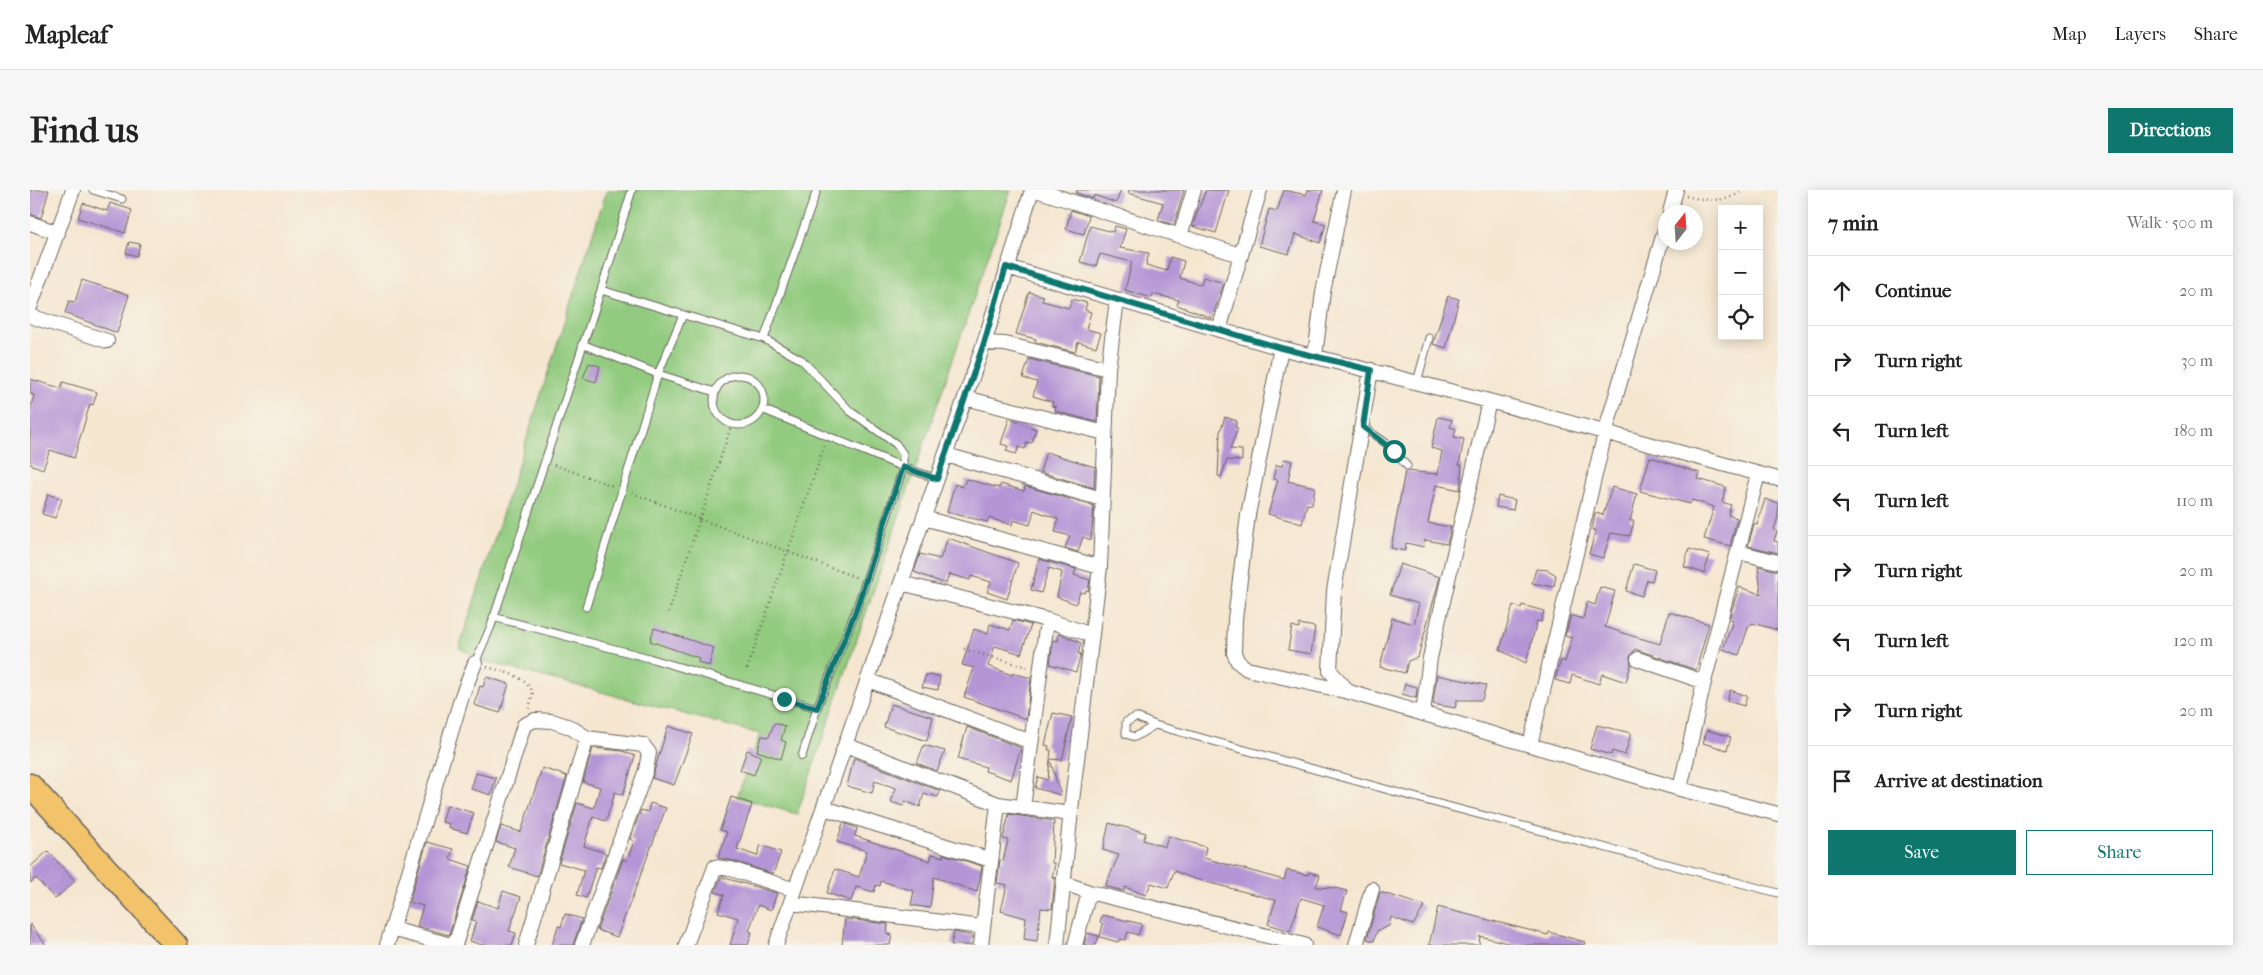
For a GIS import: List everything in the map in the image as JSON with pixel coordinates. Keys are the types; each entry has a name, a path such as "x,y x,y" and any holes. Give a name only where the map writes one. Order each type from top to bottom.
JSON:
{"main road":[{"path":"30,785 176,945"}],"street":[{"path":"30,307 73,190"},
{"path":"776,945 946,455 984,343 1006,267 1034,190 1240,256"},
{"path":"1180,236 1194,190"},
{"path":"1219,330 1260,190"},
{"path":"1315,356 1323,292 1344,190"},
{"path":"1672,205 1676,192"},
{"path":"30,223 58,233"},
{"path":"1530,746 1605,433 1659,250"},
{"path":"1006,267 1281,348 1489,401 1778,480"},
{"path":"1057,945 1100,567 1108,369 1117,300"},
{"path":"30,316 107,341"},
{"path":"984,343 1005,344 1108,369"},
{"path":"1281,348 1248,515 1233,641 1238,662 1247,669 1306,684 1349,692 1680,789 1778,814"},
{"path":"1349,692 1330,671 1334,591 1363,427 1371,370"},
{"path":"965,398 1105,433"},
{"path":"1423,713 1430,658 1489,401"},
{"path":"946,455 1102,499"},
{"path":"1680,789 1704,682 1758,474"},
{"path":"924,518 1100,567"},
{"path":"1738,552 1778,562"},
{"path":"902,583 1047,620 1092,635"},
{"path":"1024,808 1030,742 1047,620"},
{"path":"1638,659 1704,682"},
{"path":"387,945 462,696 475,663"},
{"path":"1306,684 1330,671"},
{"path":"868,680 1030,742"},
{"path":"455,945 524,725 535,720 552,721 570,727 587,738 643,745 649,756 646,770 582,945"},
{"path":"526,945 587,738"},
{"path":"846,745 998,804 1071,814"},
{"path":"981,945 998,804"},
{"path":"824,808 991,860"},
{"path":"686,945 716,867 731,869 793,896 982,927"},
{"path":"1064,883 1089,892 1304,945"},
{"path":"1356,945 1372,888"},
{"path":"1075,945 1089,892"},
{"path":"392,929 451,945"}],"lane":[{"path":"93,190 122,199"},
{"path":"475,663 493,617 632,190"},
{"path":"764,339 817,190"},
{"path":"601,290 764,339 802,360 850,412 896,444 902,454 903,467 865,581 817,708 802,756"},
{"path":"586,607 658,374 684,314"},
{"path":"1417,382 1429,338"},
{"path":"582,344 658,374 715,392"},
{"path":"742,376 752,379 760,387 764,397 762,409 757,418 747,424 726,422 718,413 714,403 715,392 722,382 731,377 742,376"},
{"path":"762,409 937,479"},
{"path":"1363,427 1386,443 1407,466"},
{"path":"493,617 649,658 817,708"},
{"path":"1156,725 1432,802 1778,893"}],"path":[{"path":"1676,192 1697,199 1717,200 1736,196 1743,190"},
{"path":"668,614 732,424"},
{"path":"747,669 828,436"},
{"path":"544,461 865,581"},
{"path":"964,649 1039,671"},
{"path":"475,663 515,675 528,683 533,692 524,725"}],"green space":[{"path":"607,190 1011,190 797,814 737,797 760,734 484,661 459,648"}],"building":[{"path":"30,190 49,190 41,218 30,214"},
{"path":"1077,190 1121,190 1116,203 1094,195 1093,199 1076,193"},
{"path":"1129,190 1184,190 1174,225 1158,220 1163,203 1128,193"},
{"path":"1206,190 1229,190 1216,233 1192,226"},
{"path":"1284,190 1306,195 1308,190 1323,190 1314,221 1326,224 1320,243 1295,234 1289,254 1259,246 1269,209 1277,211"},
{"path":"83,203 107,211 110,203 132,210 125,233 78,218"},
{"path":"1071,210 1089,216 1084,234 1066,229"},
{"path":"1090,226 1113,232 1115,226 1126,229 1120,248 1149,253 1146,265 1167,271 1170,257 1184,261 1180,278 1201,285 1203,277 1224,283 1212,318 1177,305 1179,300 1153,294 1152,298 1125,290 1132,262 1100,254 1096,266 1080,262"},
{"path":"129,242 140,244 137,256 126,253"},
{"path":"82,280 129,295 117,333 65,313 69,301 75,302"},
{"path":"1029,292 1043,296 1042,301 1069,308 1072,299 1087,303 1085,310 1091,312 1086,329 1101,333 1096,347 1078,342 1075,352 1035,342 1036,339 1016,334"},
{"path":"1448,296 1459,299 1446,348 1433,344"},
{"path":"1029,359 1099,376 1097,422 1055,411 1056,407 1052,406 1053,402 1033,396 1037,382 1023,378"},
{"path":"589,363 600,366 596,382 583,378"},
{"path":"30,379 61,388 63,382 97,392 93,405 90,404 74,458 50,450 43,469 30,464 30,409 34,395 30,394"},
{"path":"1225,417 1237,421 1235,427 1238,428 1230,449 1242,450 1242,461 1227,460 1221,477 1218,476 1220,432"},
{"path":"1438,417 1452,420 1450,427 1456,429 1454,437 1464,439 1459,465 1462,465 1460,490 1436,485 1428,523 1451,527 1447,544 1425,540 1424,547 1406,543 1405,551 1391,548 1405,471 1438,474 1442,451 1431,448"},
{"path":"1009,419 1036,429 1032,443 1027,442 1025,449 1019,447 1016,454 1006,451 1008,446 1001,444"},
{"path":"1046,452 1095,467 1094,488 1040,472"},
{"path":"1650,457 1700,473 1698,479 1726,487 1722,502 1731,505 1728,515 1737,518 1730,546 1704,539 1714,507 1692,500 1690,504 1640,491"},
{"path":"1284,459 1292,461 1288,481 1315,487 1312,505 1307,504 1302,524 1268,514 1278,480 1273,479 1276,465 1282,466"},
{"path":"966,479 999,488 1001,484 1024,491 1025,486 1094,506 1091,540 1083,537 1078,552 1065,548 1070,536 1055,532 1058,519 1034,510 1030,525 1013,520 1012,525 989,518 987,522 947,512 955,484 963,487"},
{"path":"1612,487 1637,494 1630,521 1634,521 1630,536 1611,533 1603,558 1589,554 1596,530 1592,530 1595,513 1603,515"},
{"path":"48,494 62,499 55,518 42,514"},
{"path":"1498,496 1515,500 1513,510 1496,507"},
{"path":"1765,499 1778,503 1778,517 1774,530 1777,531 1774,541 1778,542 1778,553 1748,546 1754,524 1757,525"},
{"path":"948,538 1018,563 1007,599 987,592 991,582 971,576 970,580 949,574 946,584 914,572 920,554 940,559"},
{"path":"1689,549 1710,555 1704,573 1684,567"},
{"path":"1039,559 1076,569 1074,575 1090,580 1088,591 1086,590 1085,593 1080,592 1076,604 1057,597 1062,572 1049,568 1041,593 1031,590"},
{"path":"1400,564 1440,577 1418,657 1408,661 1405,673 1380,667 1392,618 1414,624 1419,604 1390,595"},
{"path":"1634,564 1655,570 1652,581 1647,580 1642,596 1626,591"},
{"path":"1758,566 1778,571 1778,630 1752,623 1751,626 1749,625 1739,655 1723,649 1733,620 1729,619 1739,587 1761,594"},
{"path":"1536,569 1548,570 1556,575 1554,587 1532,583"},
{"path":"1600,587 1615,591 1605,627 1660,644 1669,612 1709,624 1696,670 1635,649 1630,657 1631,664 1626,682 1602,674 1599,684 1572,675 1570,684 1555,680 1561,660 1565,662 1572,638 1565,636 1571,615 1583,619 1587,602 1595,605"},
{"path":"1513,605 1521,608 1522,605 1544,611 1541,622 1537,621 1526,663 1500,650"},
{"path":"1013,620 1031,625 1021,654 995,646 988,666 1012,675 1013,673 1031,678 1026,719 964,697 974,668 962,665 974,629 988,634 990,624 1010,630"},
{"path":"1299,624 1315,627 1311,654 1288,650 1292,626 1299,628"},
{"path":"654,628 714,648 709,666 698,662 699,658 650,641"},
{"path":"1059,633 1081,643 1078,654 1081,654 1076,672 1050,664 1053,640 1058,641"},
{"path":"926,675 940,676 938,690 922,687"},
{"path":"1437,675 1486,685 1482,700 1457,700 1455,708 1433,704"},
{"path":"486,677 509,684 500,713 474,705 480,686 483,687"},
{"path":"1405,684 1417,687 1416,698 1402,694"},
{"path":"1730,690 1747,696 1744,706 1727,701"},
{"path":"891,704 933,717 927,741 884,727"},
{"path":"1053,713 1072,717 1062,760 1050,759 1051,750 1048,750 1049,746 1045,745"},
{"path":"774,723 785,726 781,740 786,742 781,759 757,751 762,736 769,737"},
{"path":"1597,725 1631,733 1625,755 1612,751 1611,755 1590,749"},
{"path":"668,726 693,734 674,785 652,778"},
{"path":"967,727 1021,748 1011,780 985,771 986,767 958,759"},
{"path":"1707,730 1731,737 1727,750 1703,743"},
{"path":"924,745 945,751 937,771 917,763"},
{"path":"593,748 622,751 635,756 623,795 615,792 606,821 593,817 584,846 606,853 601,868 596,867 586,898 577,895 584,870 559,863 577,803 594,808 600,787 583,782"},
{"path":"747,750 761,756 754,775 740,770"},
{"path":"854,758 940,791 938,797 924,793 920,807 905,801 903,806 891,802 896,788 875,781 872,793 847,786"},
{"path":"1050,760 1061,795 1035,788 1038,777 1048,780"},
{"path":"542,768 567,776 537,876 509,867 515,848 496,842 501,826 521,832"},
{"path":"476,773 496,778 491,795 471,789"},
{"path":"731,797 752,804 737,849 757,856 761,845 781,852 773,874 734,861 718,858 727,832 720,830"},
{"path":"650,803 666,808 617,937 597,930 623,859 627,861 634,841 630,839 641,810 648,812"},
{"path":"447,805 474,813 467,833 449,828 450,824 442,822"},
{"path":"1009,814 1054,821 1052,863 1055,864 1052,877 1055,878 1052,909 1041,908 1037,941 1024,939 1026,918 1001,911 1007,885 997,883 1000,860 1003,861 1008,840 1003,839"},
{"path":"843,823 857,828 855,836 930,861 932,854 943,857 943,854 982,866 977,892 934,877 930,908 911,905 914,891 881,881 880,886 876,885 874,892 856,887 851,901 827,893 835,869 859,877 867,851 837,842"},
{"path":"1109,823 1146,833 1143,840 1165,847 1168,836 1206,847 1204,858 1284,880 1287,870 1308,875 1309,872 1320,875 1316,887 1347,891 1341,910 1348,912 1341,935 1317,927 1324,905 1301,898 1290,931 1268,924 1276,900 1195,879 1174,871 1168,888 1151,883 1146,895 1125,887 1124,891 1105,886 1119,855 1103,850"},
{"path":"427,842 453,849 450,859 471,866 449,935 417,926 423,906 409,902"},
{"path":"48,851 75,881 55,899 36,878 30,883 30,867"},
{"path":"721,877 777,893 771,910 758,905 749,931 752,932 748,945 730,945 738,918 718,912 724,895 715,892"},
{"path":"503,891 521,897 509,931 516,933 512,945 482,945 470,941 476,921 472,920 478,901 498,908"},
{"path":"1380,892 1425,906 1413,925 1391,917 1389,926 1377,931 1374,941 1367,939"},
{"path":"1438,907 1548,935 1549,932 1585,942 1584,945 1515,945 1480,936 1479,945 1429,945"},
{"path":"565,914 582,919 573,945 552,945 558,926 561,927"},
{"path":"1102,915 1142,924 1138,935 1128,932 1125,940 1120,939 1118,942 1100,937 1103,924 1100,922"},
{"path":"845,919 888,924 887,934 892,935 890,945 842,945"},
{"path":"30,924 46,945 30,945"},
{"path":"954,932 973,936 972,945 951,945"},
{"path":"1087,933 1099,936 1096,945 1084,945"}],"route":[{"path":"784,699 817,708 856,610 903,467 937,479 984,343 1006,267 1281,348 1371,370 1363,427 1394,451"}]}
